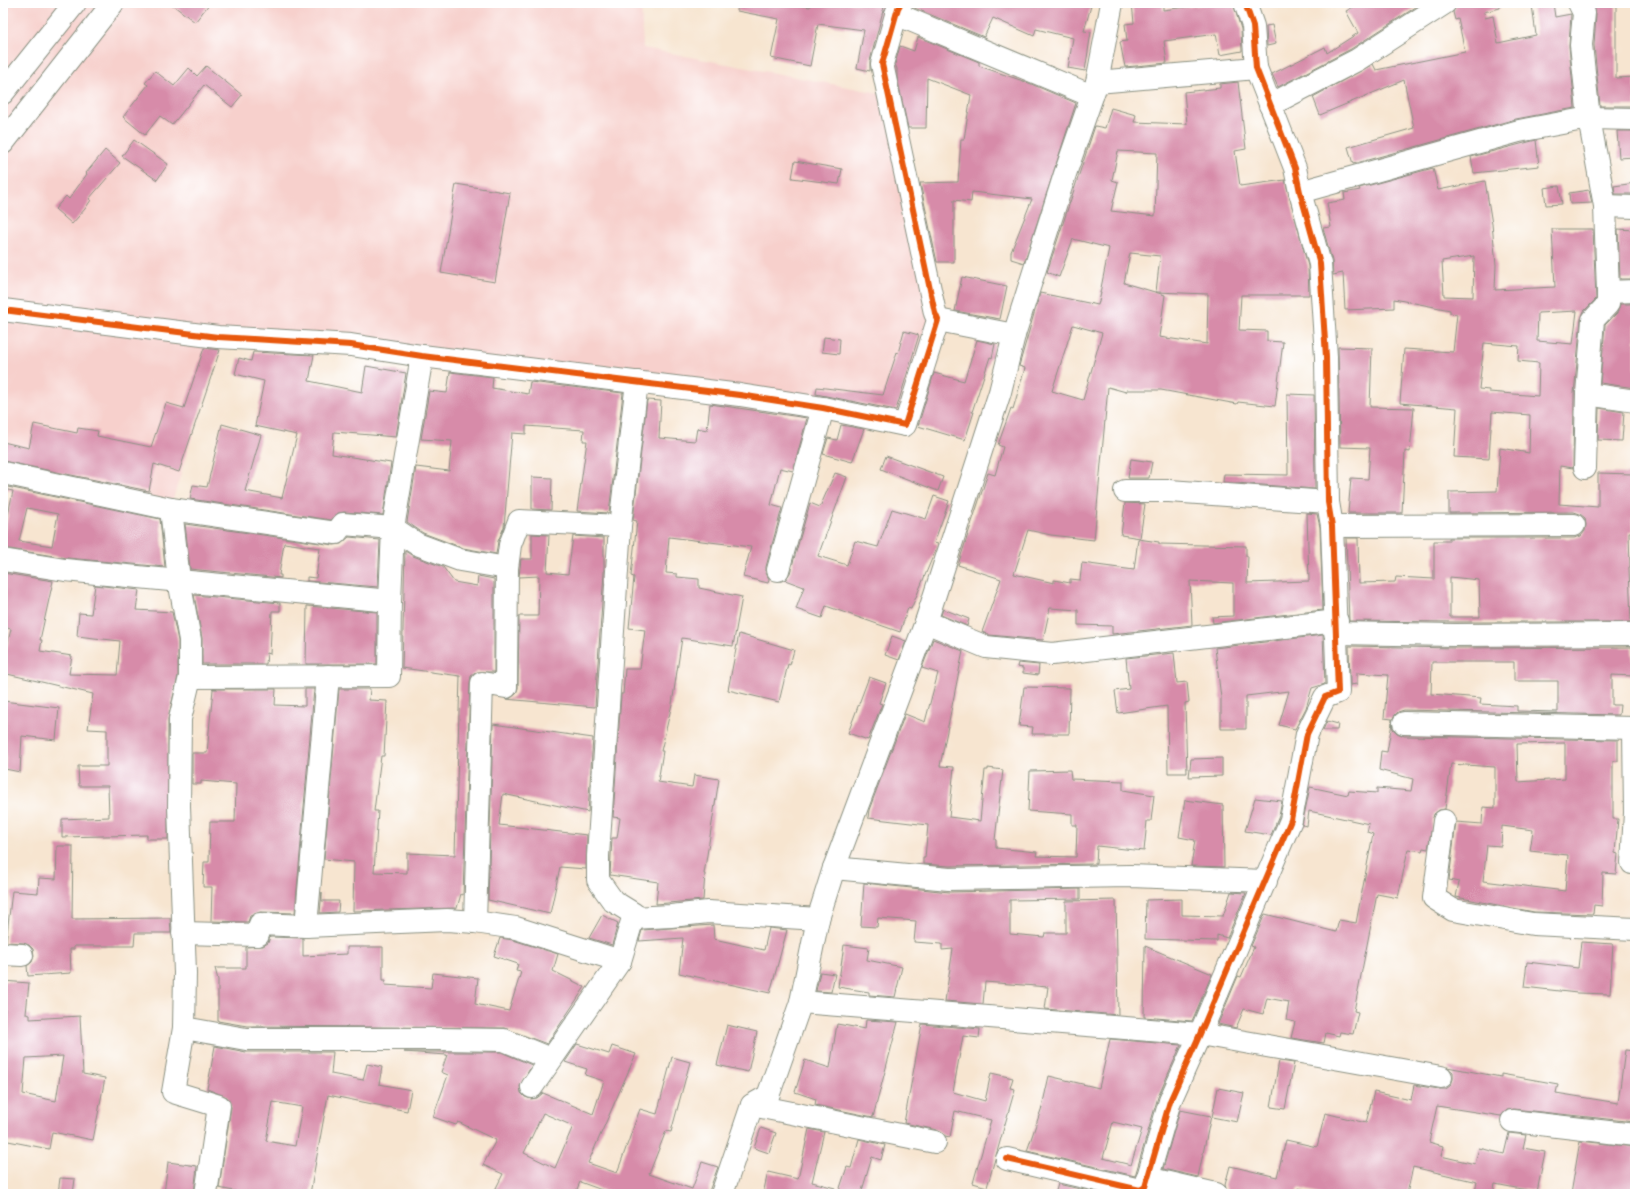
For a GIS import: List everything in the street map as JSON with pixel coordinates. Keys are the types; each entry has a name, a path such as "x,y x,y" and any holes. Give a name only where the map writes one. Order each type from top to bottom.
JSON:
{"main road":[{"path":"3,93 75,3"},
{"path":"3,143 113,3"},
{"path":"722,1194 752,1105 768,1096 801,1002 818,919 834,868 926,622 1000,392 1014,335 1065,174 1094,89 1112,3"},
{"path":"1008,1159 1140,1190 1145,1187 1170,1100 1200,1034 1291,820 1307,734 1325,698 1338,692 1332,526 1328,502 1326,357 1320,264 1300,192 1295,168 1256,68 1253,26 1245,3"},
{"path":"1270,105 1357,60 1444,3"},
{"path":"1579,3 1584,13 1581,45 1589,118 1605,206 1608,292 1608,304 1593,320 1587,394 1585,468"},
{"path":"3,310 218,337 351,345 422,356 740,394 823,408 905,425 938,320 933,305 882,64 898,9 1094,89 1256,68"},
{"path":"1300,192 1520,132 1589,118 1635,119"},
{"path":"1605,206 1635,207"},
{"path":"1608,292 1635,291"},
{"path":"938,320 1014,335"},
{"path":"190,677 389,676 393,528 422,356"},
{"path":"532,1088 550,1059 620,962 634,914 613,901 598,880 598,856 620,526 637,382"},
{"path":"1587,394 1635,401"},
{"path":"778,570 823,408"},
{"path":"3,474 171,509 336,534 343,524 393,528 417,544 460,560 507,568"},
{"path":"1125,491 1170,492 1328,502"},
{"path":"171,509 179,580 190,640 190,677 180,719 179,806 185,973 184,1028 173,1092 219,1106 206,1194"},
{"path":"475,922 482,683 506,687 507,568 510,545 519,521 620,526"},
{"path":"1332,526 1574,525"},
{"path":"3,560 65,570 390,601"},
{"path":"926,622 986,646 1052,654 1336,627 1454,635 1635,634"},
{"path":"306,926 328,676"},
{"path":"1404,723 1634,728 1635,813 1632,863"},
{"path":"1444,821 1434,898 1453,910 1533,924 1635,930"},
{"path":"834,868 949,879 1130,876 1266,881"},
{"path":"633,918 708,912 818,919"},
{"path":"183,933 258,935 260,924 306,926 447,920 475,922 516,928 620,962"},
{"path":"801,1002 1200,1034 1440,1077"},
{"path":"184,1028 246,1039 504,1040 550,1059"},
{"path":"752,1105 935,1142"},
{"path":"1512,1121 1635,1135"},
{"path":"1147,1178 1216,1194"}],"shaded area":[{"path":"3,3 641,3 643,48 884,94 935,322 897,431 439,355 226,330 172,502 3,473"}],"building":[{"path":"170,3 210,3 195,22"},
{"path":"738,3 784,3 810,7 811,3 885,3 870,61 870,71 857,68 864,30 818,24 810,66 771,58 779,19 737,11"},
{"path":"913,3 1082,3 1091,6 1084,31 1091,32 1085,71 1068,68 1073,38 1036,29 1034,36 993,18 984,37 912,7"},
{"path":"1132,3 1163,3 1163,10 1218,3 1233,3 1241,29 1242,51 1220,55 1216,34 1164,41 1167,63 1125,67 1120,42 1127,41 1125,24 1134,23"},
{"path":"1361,3 1422,3 1351,49 1278,87 1272,74 1325,47 1327,53 1358,33 1346,11"},
{"path":"1457,3 1499,3 1500,8 1484,12 1485,18 1493,16 1498,43 1536,35 1532,5 1553,3 1555,17 1571,14 1569,46 1575,108 1516,119 1353,164 1348,147 1414,128 1404,80 1320,115 1313,97 1373,64 1376,70 1465,52 1458,19 1455,20 1453,12"},
{"path":"1593,3 1616,3 1616,78 1635,77 1635,106 1600,106 1594,45 1596,14"},
{"path":"1272,25 1276,44 1267,46 1266,26"},
{"path":"918,37 979,62 979,66 1029,83 1076,103 1024,263 1011,259 1011,252 1032,199 972,192 971,202 954,200 954,262 937,262 920,183 958,182 961,139 964,139 971,95 927,78 926,128 908,128 895,64 900,46 914,51"},
{"path":"206,66 242,95 232,107 204,85 172,125 160,116 145,135 123,117 148,85 145,83 155,71 174,86 189,68 197,76"},
{"path":"1238,82 1246,149 1235,151 1240,186 1285,180 1308,266 1309,295 1241,295 1239,330 1267,331 1267,341 1283,342 1275,406 1238,402 1237,404 1161,390 1127,390 1126,392 1108,387 1094,540 1051,535 1028,530 1014,574 1054,583 1054,580 1070,583 1070,579 1080,580 1082,563 1134,570 1138,539 1159,542 1159,544 1246,546 1246,556 1248,556 1247,583 1309,581 1307,513 1317,514 1320,527 1323,610 1213,623 1212,617 1233,616 1233,583 1190,581 1192,625 1112,634 1112,626 1078,625 1078,610 1050,608 1043,640 989,635 982,632 1001,579 958,565 988,473 995,475 1003,447 998,445 1011,408 1013,409 1025,368 1019,366 1040,293 1098,305 1109,248 1073,239 1059,277 1047,272 1095,126 1105,128 1111,108 1136,115 1134,122 1187,124 1184,92 1220,88 1220,84","holes":["1118,151 1157,153 1155,216 1111,211 1118,182 1112,180","1130,253 1160,256 1156,292 1208,294 1207,344 1159,337 1165,295 1124,283","1073,325 1102,333 1083,400 1052,391"]},
{"path":"1617,131 1635,131 1635,157 1619,158"},
{"path":"134,140 168,164 157,180 122,156"},
{"path":"1536,140 1539,166 1474,173 1471,157"},
{"path":"105,150 120,163 89,199 91,200 85,209 72,224 55,209 66,196 69,199 87,174 86,173"},
{"path":"795,161 842,169 839,184 792,178"},
{"path":"1433,168 1438,190 1485,181 1492,224 1496,265 1495,290 1555,287 1552,229 1593,229 1596,299 1584,311 1581,319 1574,394 1573,468 1560,466 1559,504 1598,507 1598,473 1633,474 1633,532 1629,532 1631,622 1349,621 1346,538 1358,538 1359,583 1395,582 1396,577 1434,579 1434,541 1449,541 1449,538 1574,538 1581,536 1585,531 1586,525 1585,518 1574,512 1449,513 1449,492 1497,491 1500,448 1529,453 1530,415 1492,412 1489,459 1454,457 1457,408 1400,403 1404,349 1453,352 1457,314 1450,313 1450,310 1394,299 1394,308 1345,310 1343,273 1333,275 1332,261 1323,228 1331,227 1327,203 1345,200 1344,193 1360,190 1359,188","holes":["1474,256 1473,297 1444,296 1442,261","1577,311 1573,344 1537,341 1538,313","1484,343 1519,346 1518,361 1539,363 1538,396 1489,392 1489,390 1479,389","1450,577 1479,580 1480,617 1450,617"]},
{"path":"1635,183 1635,194 1615,194 1614,186"},
{"path":"456,184 510,193 495,282 441,273"},
{"path":"1559,186 1562,204 1546,205 1544,188"},
{"path":"1589,190 1592,203 1570,204 1569,193"},
{"path":"1618,229 1635,230 1635,279 1620,279"},
{"path":"962,277 1007,286 1000,319 955,311"},
{"path":"1620,304 1635,304 1635,388 1600,383 1605,325 1617,313"},
{"path":"904,331 919,335 896,410 816,394 817,387 883,395"},
{"path":"824,337 840,339 839,354 822,352"},
{"path":"977,340 995,344 992,358 990,357 972,412 974,412 965,440 918,426 934,373 964,381"},
{"path":"1338,347 1372,348 1370,407 1414,408 1410,452 1405,451 1402,513 1348,513 1351,478 1368,479 1370,448 1340,447"},
{"path":"204,348 220,350 179,472 154,464 149,491 3,461 3,442 29,448 34,424 77,433 78,428 98,431 97,436 151,447 166,403 184,408"},
{"path":"253,352 314,355 309,381 362,392 366,366 406,373 396,437 334,432 332,454 391,463 383,515 344,512 338,513 331,520 190,499 193,485 207,487 222,424 261,435 245,491 282,498 297,435 255,426 264,381 235,374 239,358 251,361"},
{"path":"450,372 493,377 492,388 528,394 530,382 623,393 609,513 577,511 587,441 583,441 584,430 526,426 526,434 512,433 504,527 498,541 496,554 463,548 423,533 407,522 416,467 449,471 452,441 421,439 429,391 447,393"},
{"path":"1287,394 1314,395 1315,489 1223,482 1224,474 1288,475"},
{"path":"647,400 661,401 659,438 695,441 697,428 707,430 710,404 807,418 793,471 780,468 771,505 782,508 766,567 766,573 769,579 768,583 743,577 751,547 669,537 666,573 677,574 677,577 699,579 699,588 742,597 733,646 682,638 672,704 661,751 663,751 658,782 692,787 694,775 719,779 704,874 703,900 656,904 658,882 610,875 612,838 617,838 620,818 613,817 621,694 623,694 625,669 640,669 645,630 629,628 634,577 631,576 637,521 633,520"},
{"path":"1599,408 1624,412 1622,441 1598,440"},
{"path":"841,425 864,429 852,462 823,454 828,438 837,440"},
{"path":"886,456 943,477 938,491 881,469"},
{"path":"1131,459 1152,462 1149,478 1128,478"},
{"path":"835,473 847,477 818,556 847,565 855,541 878,547 892,509 926,519 934,496 949,501 934,543 938,544 911,609 908,608 900,632 826,606 822,618 796,609 804,587 785,580 790,573 810,503 820,507"},
{"path":"532,477 552,478 551,510 532,509"},
{"path":"3,486 160,519 165,567 67,558 3,548 3,538 13,491 3,489","holes":["27,508 58,514 52,546 19,541"]},
{"path":"1125,503 1145,504 1140,538 1121,535"},
{"path":"185,524 334,545 341,544 349,537 380,540 378,587 307,581 307,577 316,578 320,548 284,543 279,575 281,575 281,578 190,569"},
{"path":"532,534 549,535 547,572 568,574 573,536 604,538 604,572 595,707 505,699 511,698 516,694 518,688 519,616 538,616 539,576 519,577 521,559 532,559"},
{"path":"405,551 413,556 443,567 454,582 477,586 478,576 494,579 494,672 477,672 471,676 470,683 463,895 461,894 457,908 353,911 354,862 324,859 339,689 370,689 369,700 387,701 384,756 381,756 374,811 378,811 374,872 407,873 407,853 455,855 460,676 402,668"},
{"path":"3,573 53,581 40,640 42,640 40,651 72,656 69,674 117,675 120,641 77,636 79,613 91,614 95,585 139,590 136,610 172,612 178,641 178,676 168,719 168,839 147,839 147,835 62,837 62,819 109,817 108,786 79,786 78,766 107,766 107,730 88,729 93,694 3,673 3,663 11,629 3,627"},
{"path":"194,595 280,603 280,611 272,611 270,654 267,653 266,664 202,664 202,638"},
{"path":"307,606 377,612 377,664 306,664"},
{"path":"943,609 969,619 967,626 941,615"},
{"path":"739,634 794,650 790,665 788,664 779,702 728,690"},
{"path":"1323,635 1325,684 1312,688 1306,708 1295,729 1279,725 1289,691 1246,696 1246,729 1221,729 1221,698 1215,648"},
{"path":"892,636 906,641 899,660 885,655"},
{"path":"933,639 963,651 940,766 954,767 949,817 980,821 985,770 988,770 988,768 1003,770 995,840 996,848 1037,852 1036,856 1076,857 1077,825 1072,825 1072,814 1028,811 1030,771 1070,770 1071,779 1123,781 1123,790 1154,795 1151,821 1147,821 1144,851 1097,846 1096,864 949,866 923,864 923,858 925,858 928,825 868,818 869,810 905,714 925,722 938,673 922,668"},
{"path":"1349,646 1455,648 1632,647 1634,676 1612,675 1612,705 1620,705 1619,715 1404,710 1398,712 1394,716 1392,722 1392,719 1384,718 1388,675 1357,673 1357,684 1350,685","holes":["1432,662 1514,662 1514,681 1558,681 1558,712 1517,711 1517,706 1480,704 1481,698 1431,694"]},
{"path":"1174,653 1177,683 1187,682 1189,702 1185,703 1187,773 1168,773 1167,706 1118,713 1115,691 1129,689 1126,658"},
{"path":"1018,663 1039,665 1038,675 1023,673 1023,668 1017,667"},
{"path":"869,677 886,683 879,703 882,704 868,740 848,733"},
{"path":"1024,687 1070,688 1069,734 1032,734 1033,727 1019,726"},
{"path":"213,689 276,689 275,705 305,706 305,689 314,689 295,913 260,912 250,916 248,922 211,921 212,887 203,887 204,862 209,862 210,822 235,822 236,784 201,781 201,784 192,784 192,753 207,753"},
{"path":"3,701 59,708 56,740 22,736 20,772 5,769 6,753 3,749"},
{"path":"1327,721 1338,724 1337,730 1323,730"},
{"path":"1392,723 1393,729 1397,733 1404,736 1618,740 1618,761 1613,761 1613,819 1618,819 1615,853 1618,854 1616,874 1603,873 1602,906 1594,905 1593,914 1534,912 1456,897 1459,882 1449,880 1456,822 1482,824 1483,807 1495,808 1495,767 1451,764 1445,809 1439,810 1434,814 1428,849 1423,848 1422,851 1408,849 1398,898 1377,894 1354,1011 1358,1012 1353,1034 1340,1032 1339,1036 1326,1033 1324,1043 1291,1038 1295,1022 1286,1020 1289,1002 1267,998 1263,1014 1244,1009 1236,1028 1218,1024 1238,976 1241,977 1254,947 1251,946 1265,914 1336,932 1339,920 1356,923 1373,834 1367,832 1369,824 1309,811 1307,826 1302,825 1310,787 1348,795 1349,791 1377,793 1377,788 1411,791 1413,779 1379,770 1381,751 1387,752","holes":["1565,743 1565,779 1518,782 1517,744","1502,826 1533,830 1530,851 1568,855 1565,891 1483,881 1487,845 1501,846"]},
{"path":"493,724 593,738 588,812 503,794 499,825 587,835 586,869 560,867 550,914 488,900"},
{"path":"1222,758 1222,776 1189,777 1191,759"},
{"path":"1255,798 1282,801 1279,816 1271,835 1245,831"},
{"path":"1185,800 1223,805 1224,867 1191,866 1195,840 1179,837"},
{"path":"57,846 73,846 72,919 170,918 171,933 135,933 134,946 74,946 74,949 70,949 71,973 28,976 27,966 32,962 34,956 33,949 29,945 23,943 6,942 12,891 38,893 39,878 56,879"},
{"path":"864,883 949,892 1080,889 1080,899 1010,900 1010,934 1044,937 1045,933 1066,933 1066,901 1116,900 1118,1015 1045,1009 1048,987 985,982 983,1004 945,1001 953,949 942,950 942,944 914,942 916,921 878,918 877,927 861,926"},
{"path":"322,892 322,901 339,901 338,912 320,913"},
{"path":"1231,892 1246,893 1227,938 1217,935 1217,941 1145,939 1146,900 1182,899 1182,915 1223,916"},
{"path":"602,915 618,923 612,945 589,938"},
{"path":"713,925 714,939 764,950 769,928 787,930 770,993 679,973 683,938 639,941 642,930"},
{"path":"270,937 303,938 303,956 347,954 347,947 383,947 383,980 386,980 385,985 431,988 433,973 478,978 475,1004 509,1011 521,972 516,971 518,964 494,956 500,938 513,940 558,954 553,971 585,987 547,1044 504,1028 247,1026 218,1021 218,980 215,968 246,968 246,947 263,946 268,943"},
{"path":"1581,942 1613,944 1610,994 1577,993 1524,987 1527,962 1578,968"},
{"path":"844,945 869,948 867,960 902,967 895,997 869,995 869,992 838,987"},
{"path":"1145,946 1212,974 1192,1021 1144,1017"},
{"path":"820,972 835,974 831,992 816,991"},
{"path":"3,981 29,983 26,1014 30,1015 30,1019 80,1016 83,1074 105,1078 93,1140 52,1132 49,1149 3,1140 3,1027 5,1010 3,1010","holes":["63,1056 56,1101 23,1094 26,1058"]},
{"path":"866,1020 898,1022 873,1117 815,1105 816,1099 795,1092 805,1060 830,1068 837,1024 865,1029"},
{"path":"922,1024 980,1029 979,1038 963,1036 953,1092 985,1101 991,1073 1013,1078 1010,1088 1015,1089 987,1187 973,1183 991,1120 955,1111 950,1137 945,1136 937,1130 904,1123"},
{"path":"727,1025 757,1032 748,1072 717,1065"},
{"path":"1110,1039 1181,1045 1158,1097 1135,1176 1027,1151 1042,1107 1049,1076 1099,1088","holes":["1113,1122 1142,1129 1131,1165 1103,1158"]},
{"path":"577,1044 609,1054 612,1046 636,1054 588,1163 617,1173 640,1109 657,1114 672,1057 690,1062 671,1132 666,1131 649,1174 692,1189 702,1162 718,1167 708,1194 613,1194 580,1182 575,1194 493,1194 503,1174 483,1165 496,1140 458,1122 456,1125 433,1117 448,1075 441,1072 447,1055 404,1052 501,1052 532,1065 520,1086 521,1093 525,1097 531,1099 537,1098 543,1093 593,1114 604,1081 585,1075 587,1069 565,1062","holes":["543,1113 573,1126 555,1168 524,1153"]},
{"path":"215,1046 246,1052 333,1052 331,1074 363,1080 367,1064 382,1067 379,1084 411,1090 407,1111 328,1095 310,1194 248,1194 219,1188 231,1107 227,1097 207,1089","holes":["273,1102 302,1107 295,1146 266,1141"]},
{"path":"1625,1050 1635,1051 1635,1122 1513,1109 1507,1110 1501,1116 1437,1106 1429,1142 1443,1146 1441,1156 1475,1164 1479,1148 1504,1154 1509,1133 1526,1135 1523,1148 1545,1152 1537,1192 1495,1184 1493,1194 1474,1194 1477,1182 1413,1167 1407,1194 1322,1194 1298,1188 1296,1194 1228,1194 1225,1185 1230,1166 1277,1177 1286,1140 1317,1147 1325,1113 1366,1123 1374,1092 1411,1100 1414,1085 1446,1089 1451,1085 1453,1079 1453,1072 1447,1067 1501,1077 1501,1074 1558,1084 1556,1093 1618,1103"},
{"path":"1279,1061 1294,1063 1285,1109 1271,1107"},
{"path":"1218,1088 1244,1093 1237,1122 1212,1117"},
{"path":"1180,1110 1211,1116 1198,1177 1163,1169"},
{"path":"761,1128 776,1133 769,1153 754,1148"},
{"path":"809,1129 824,1132 812,1182 835,1188 834,1194 763,1194 768,1172 798,1179"},
{"path":"859,1139 885,1145 881,1160 872,1157 861,1194 838,1194 847,1167 851,1168"},
{"path":"1580,1141 1635,1147 1635,1176 1632,1194 1616,1194 1587,1190 1587,1194 1571,1194"},
{"path":"168,1162 197,1166 194,1194 164,1194"},
{"path":"60,1178 75,1179 73,1194 58,1194"},
{"path":"1058,1184 1102,1194 1055,1194"}],"cycle path":[{"path":"3,310 218,337 351,345 422,356 740,395 823,408 905,425 938,320 935,313 882,64 898,8 901,3"},
{"path":"1007,1159 1140,1190 1145,1187 1170,1101 1291,820 1307,734 1325,697 1338,692 1332,526 1328,502 1326,357 1320,264 1300,192 1295,168 1256,68 1253,26 1245,3"}]}
